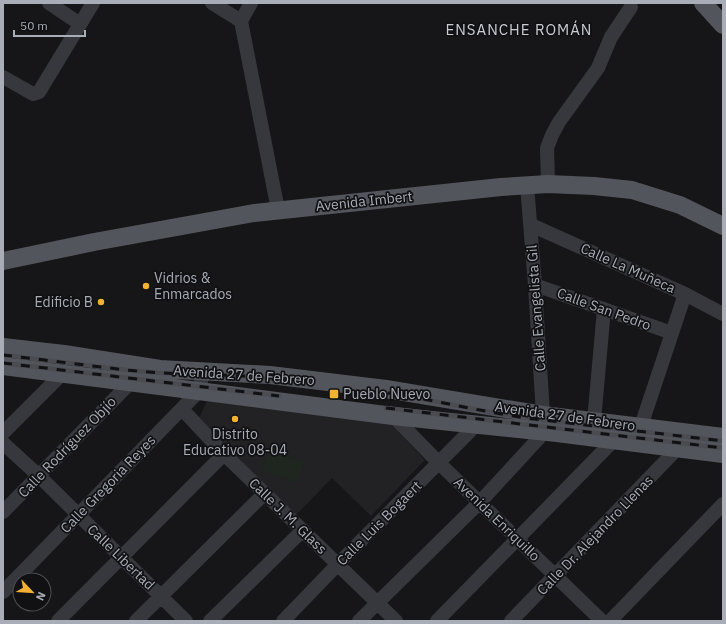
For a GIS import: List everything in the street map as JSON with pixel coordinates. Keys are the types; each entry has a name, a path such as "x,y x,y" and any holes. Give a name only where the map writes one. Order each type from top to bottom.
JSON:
{"main road":[{"path":"702,3 723,25"},
{"name":"Avenida Imbert","path":"3,261 144,232 278,210 527,185 548,184 594,186 632,190 680,205 723,226"},
{"name":"Avenida 27 de Febrero","path":"3,347 64,354 160,369 270,375 386,389 614,440 723,454"},
{"name":"Avenida 27 de Febrero","path":"3,366 393,416 476,425 594,421 723,437"}],"street":[{"path":"49,3 80,24"},
{"path":"3,77 33,94 39,92 46,83 93,3"},
{"path":"212,3 241,21"},
{"path":"251,3 241,21 278,210"},
{"path":"548,184 547,148 558,122 598,68 611,37 631,7"},
{"name":"Calle Evangelista Gil","path":"527,185 536,285 542,423"},
{"name":"Calle La Muñeca","path":"531,225 685,294 723,314"},
{"name":"Calle San Pedro","path":"536,285 672,333"},
{"path":"641,426 685,294"},
{"path":"594,421 604,309"},
{"path":"199,391 202,372"},
{"path":"3,433 62,374"},
{"name":"Calle Rodríguez Objío","path":"3,512 132,382"},
{"name":"Calle Gregoria Reyes","path":"3,592 199,391"},
{"name":"Calle J. M. Glass","path":"182,409 224,454 396,621"},
{"name":"Avenida Enriquillo","path":"393,416 439,463 602,621"},
{"path":"358,621 480,502 539,438 542,423"},
{"name":"Calle Luis Bogaert","path":"283,621 476,425"},
{"path":"437,621 614,440"},
{"name":"Calle Libertad","path":"3,443 39,476 186,621"},
{"name":"Calle Dr. Alejandro Llenas","path":"511,621 678,448"},
{"path":"58,621 224,454"},
{"path":"136,621 265,493"},
{"path":"610,621 723,504"},
{"path":"210,621 302,530"}],"shaded area":[{"path":"207,401 389,422 425,460 371,516 332,478 295,516 199,418"},
{"path":"270,449 304,462 295,483 261,470"}],"railway":[{"path":"3,355 126,370 161,373 245,376 281,380"},
{"path":"3,363 279,396"},
{"path":"388,393 526,418 723,441"},
{"path":"386,408 723,448"}],"place":[{"name":"Vidrios & Enmarcados","path":"146,286"},
{"name":"Edificio B","path":"101,302"},
{"name":"Pueblo Nuevo","path":"334,394"},
{"name":"Distrito Educativo 08-04","path":"235,419"}],"district":[{"name":"ENSANCHE ROMÁN","path":"519,29"}]}
